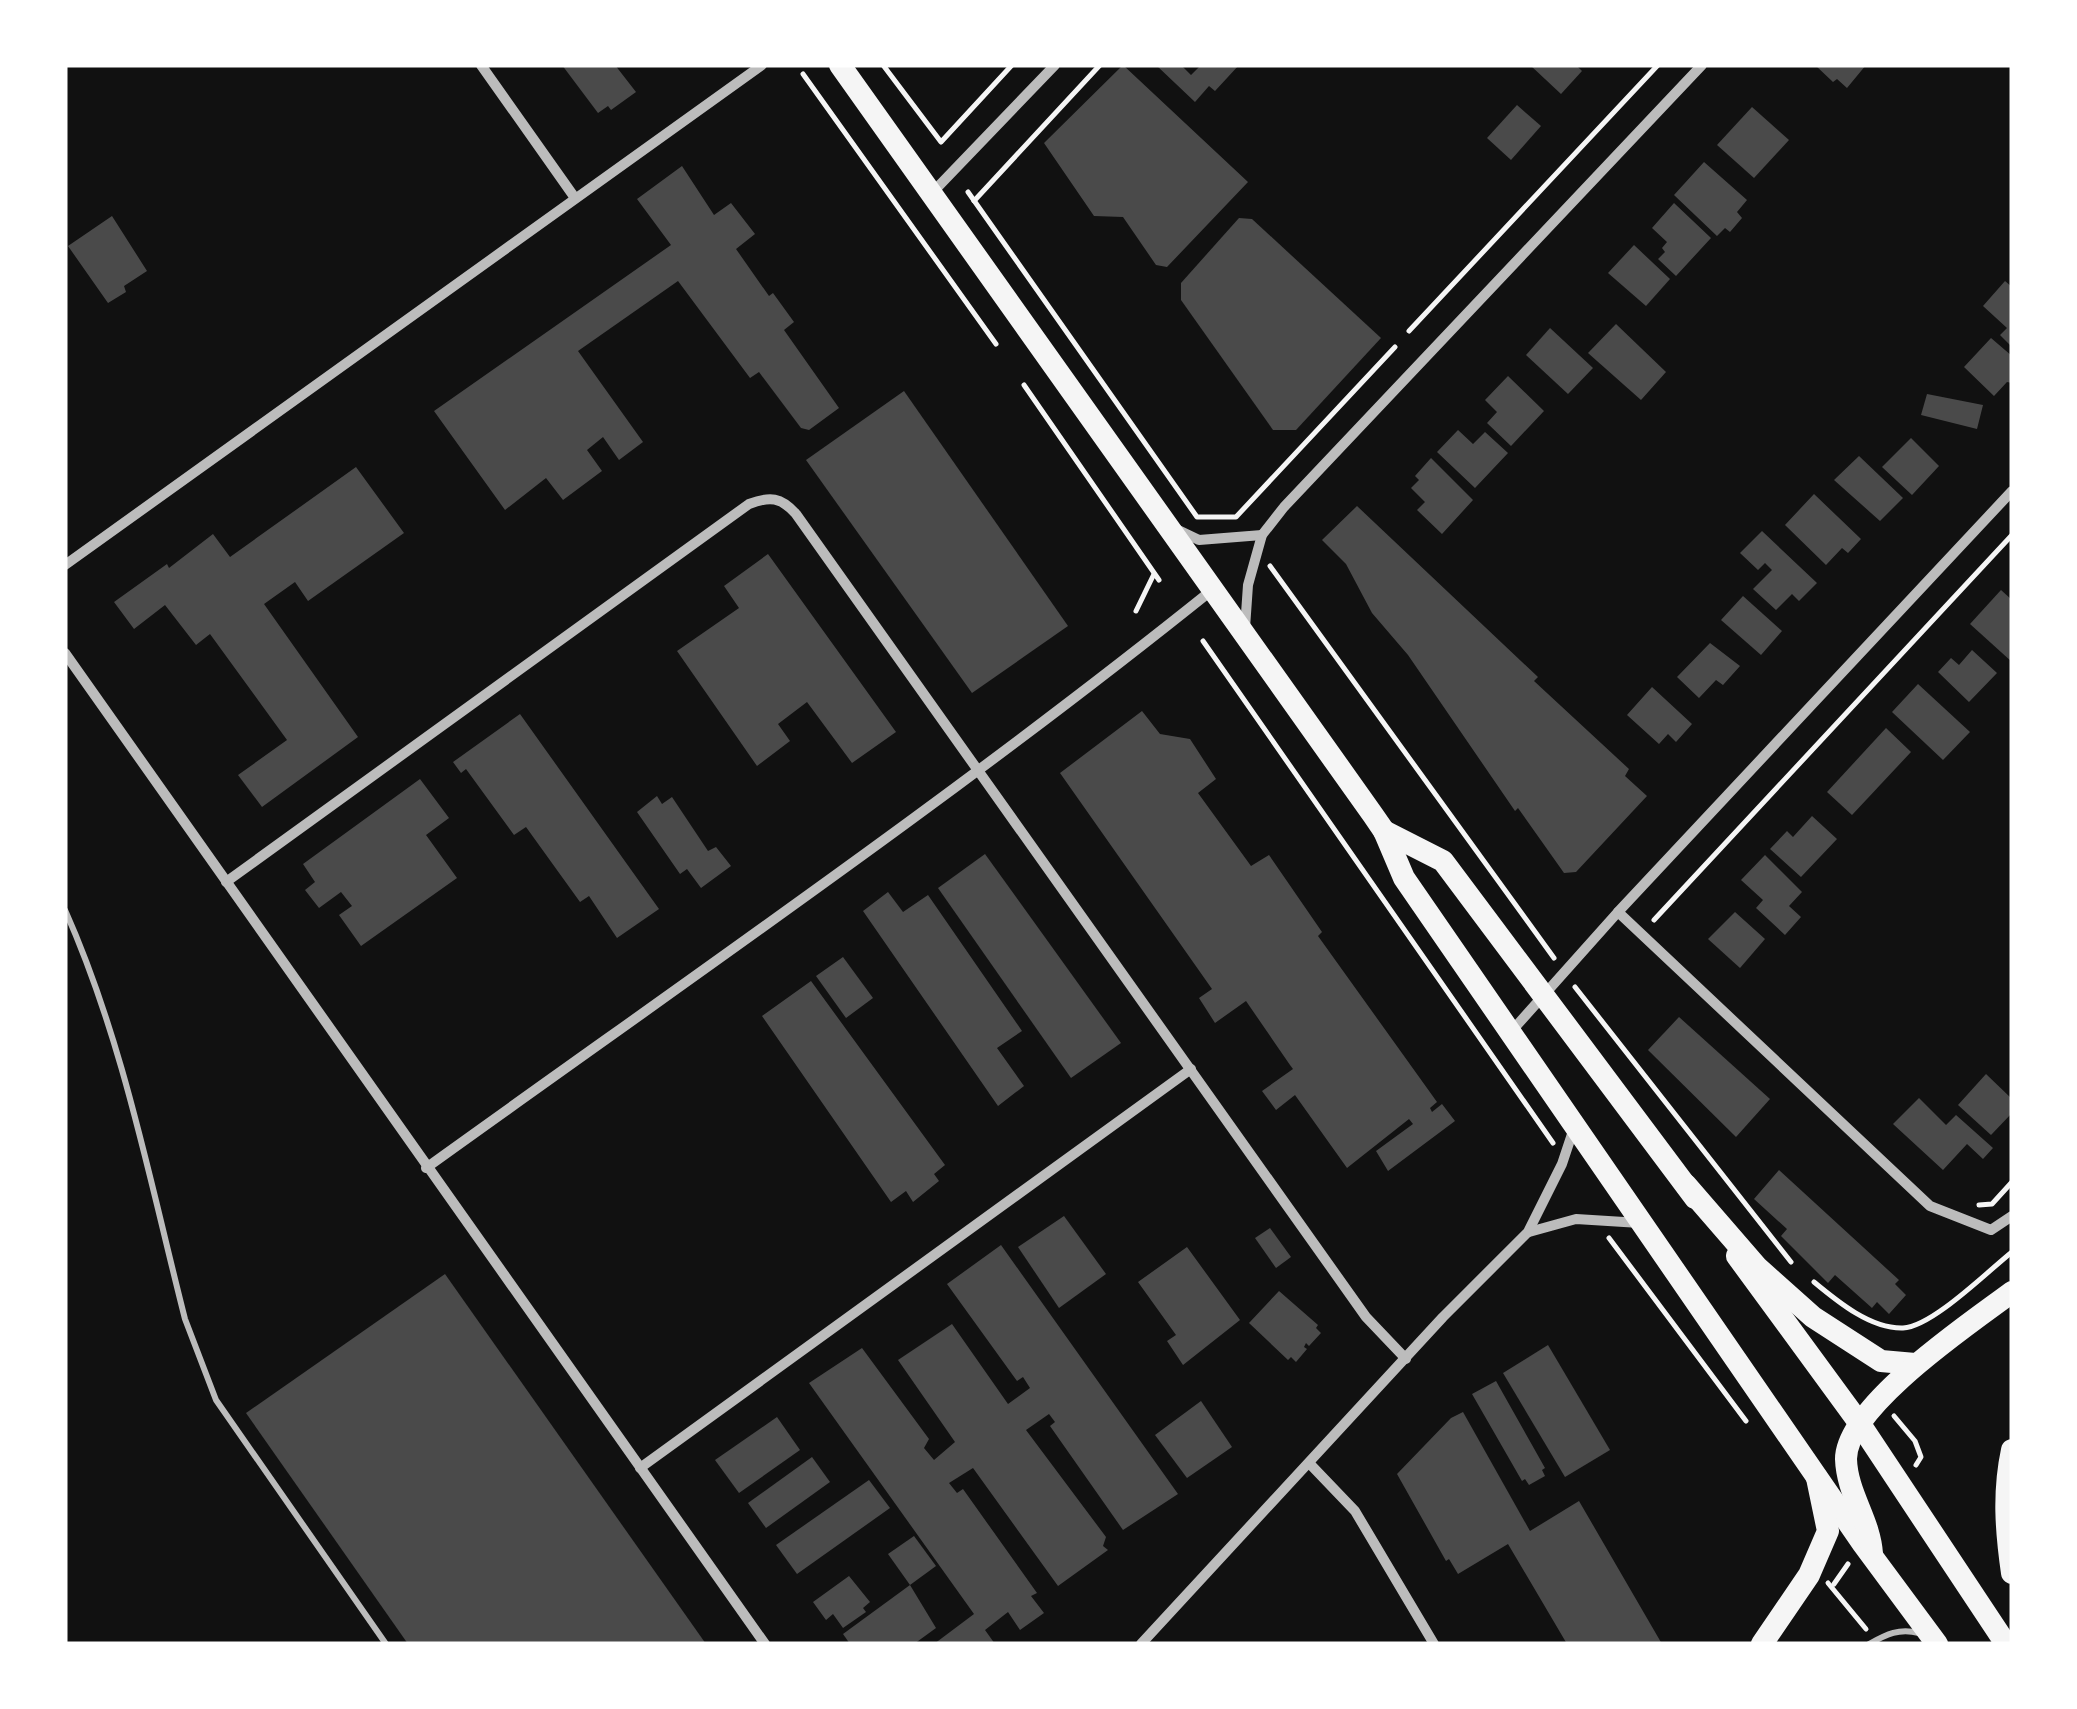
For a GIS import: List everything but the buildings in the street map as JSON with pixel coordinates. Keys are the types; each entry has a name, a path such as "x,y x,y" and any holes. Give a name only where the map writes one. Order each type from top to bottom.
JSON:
{"highway":[{"path":"840,65 1384,831 1404,878 1817,1478 1935,1641"},
{"path":"1384,831 1444,861 1860,1424 2006,1644"},
{"path":"1686,1185 1757,1266 1813,1317 1881,1361 1915,1364"},
{"path":"1872,1554 1871,1532 1862,1519 1848,1479 1846,1452 1860,1424 1915,1364 2012,1292"},
{"path":"2012,1450 2005,1508 2012,1573"},
{"path":"1762,1644 1809,1576 1828,1532 1817,1478"}],"street":[{"path":"480,65 575,198"},
{"path":"65,564 762,65"},
{"path":"931,194 1055,65"},
{"path":"1245,635 1248,585 1262,536 1287,504 1702,65"},
{"path":"1510,1032 2012,491"},
{"path":"226,882 749,504 766,497 784,501 979,769 1366,1317 1406,1359"},
{"path":"1167,525 1199,540 1262,536"},
{"path":"426,1168 979,769 1132,655 1212,589"},
{"path":"65,653 765,1644"},
{"path":"1618,912 1930,1206 1991,1230 2012,1216"},
{"path":"640,1468 1191,1069"},
{"path":"1142,1644 1528,1232 1562,1164 1575,1126"},
{"path":"1528,1232 1576,1219 1642,1223"},
{"path":"1310,1464 1355,1511 1434,1644"}],"lane":[{"path":"65,910 87,959 110,1030 184,1319 216,1400 386,1644"},
{"path":"1872,1642 1884,1634 1905,1630 1935,1641"}],"path":[{"path":"883,65 940,142 1012,65"},
{"path":"974,201 1100,65"},
{"path":"1408,331 1658,65"},
{"path":"803,74 996,344"},
{"path":"968,192 1197,517 1236,517 1394,347"},
{"path":"1024,385 1156,577 1136,610"},
{"path":"1652,922 2012,535"},
{"path":"1260,552 1564,972 1748,1211 1798,1269"},
{"path":"1202,641 1552,1141"},
{"path":"1975,1205 1992,1204 2012,1182"},
{"path":"1596,1221 1747,1423"},
{"path":"1811,1280 1838,1302 1884,1326 1906,1328 1932,1316 2012,1252"},
{"path":"1832,1586 1872,1642"}]}
